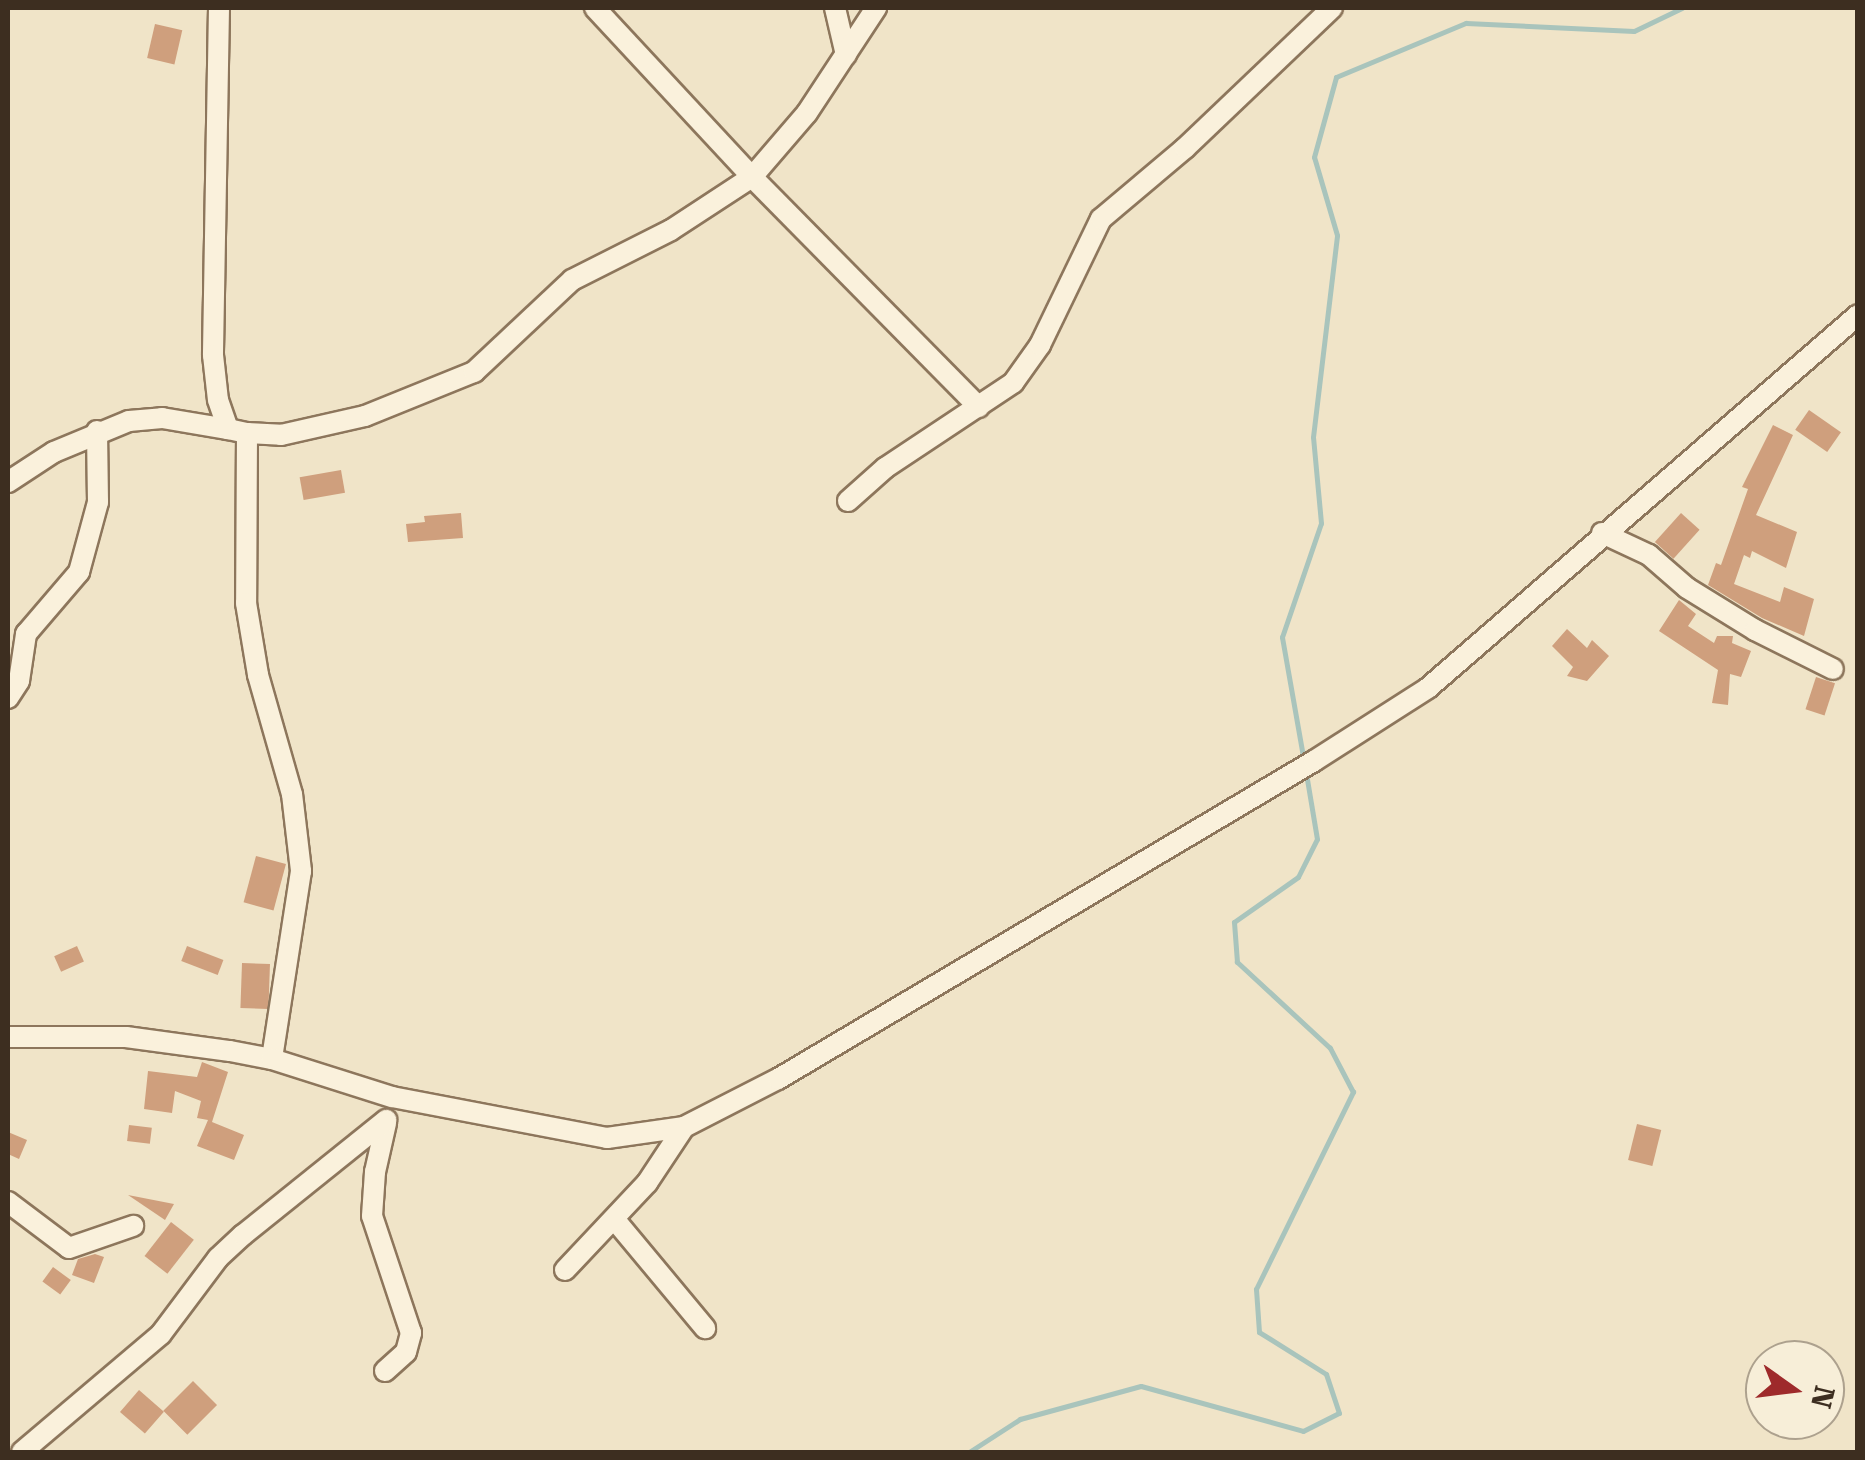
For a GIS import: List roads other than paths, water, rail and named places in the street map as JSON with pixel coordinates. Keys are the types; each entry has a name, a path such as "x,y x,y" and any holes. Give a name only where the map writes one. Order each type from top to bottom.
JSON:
{"street":[{"path":"219,8 213,354 218,400 238,431 246,603 258,675 292,794 301,871 272,1058"},
{"path":"595,8 752,177 979,406"},
{"path":"835,8 846,55"},
{"path":"848,501 884,468 1013,383 1040,346 1101,219 1185,148 1332,8"},
{"path":"8,482 96,431 129,420 162,418 281,435 365,416 474,372 572,280 671,230 752,177 806,113 846,55 871,9"},
{"path":"8,1037 126,1037 272,1058 392,1097 607,1138 684,1127 778,1079 1428,688 1522,610 1602,533 1858,315"},
{"path":"8,698 20,681 26,634 79,572 98,502 96,431"},
{"path":"1602,533 1650,555 1688,588 1755,630 1833,669"},
{"path":"385,1371 406,1352 411,1332 372,1216 374,1172 392,1097"},
{"path":"22,1452 162,1334 218,1258 242,1236 386,1120"},
{"path":"565,1270 615,1220 684,1127"},
{"path":"8,1202 69,1248 133,1226"},
{"path":"615,1220 706,1328"}],"waterway":[{"path":"1304,762 1282,637 1321,523 1313,437 1337,235 1314,157 1336,77 1466,23 1634,31 1682,8"},
{"path":"969,1452 1020,1419 1141,1386 1303,1431 1339,1413 1326,1374 1259,1332 1256,1289 1353,1092 1330,1048 1237,962 1234,922 1298,877 1317,839 1306,773"}]}
